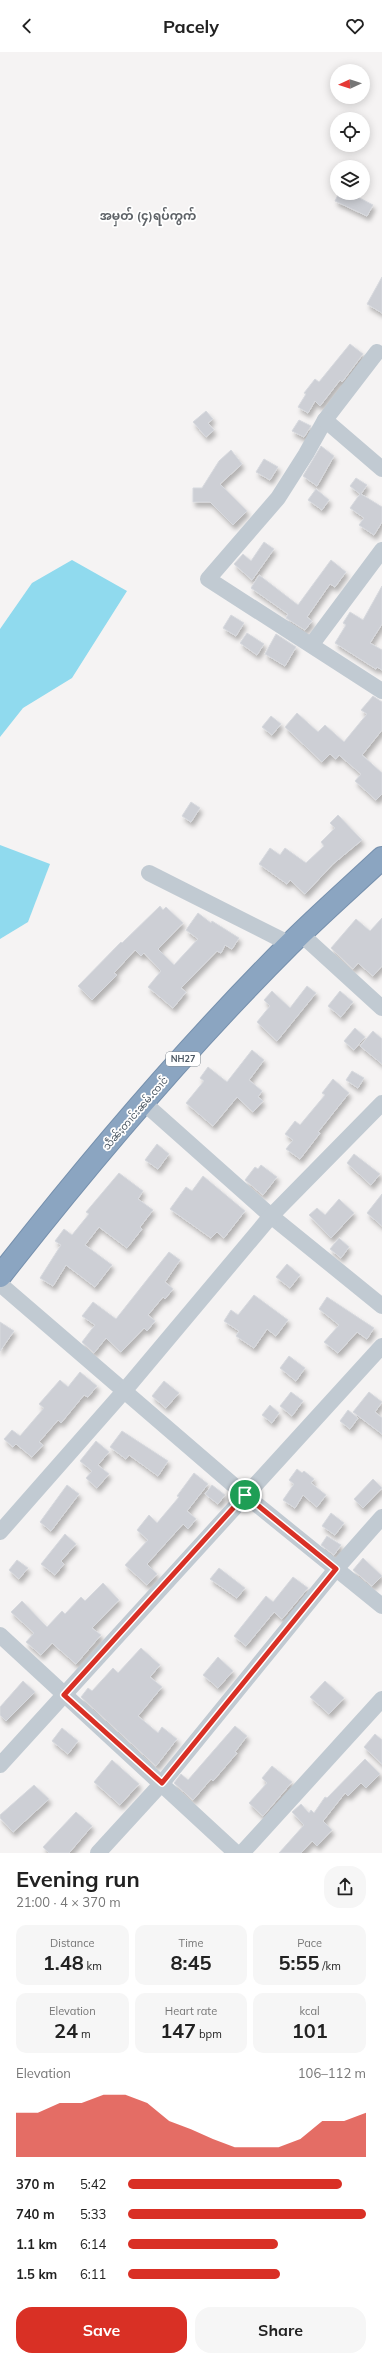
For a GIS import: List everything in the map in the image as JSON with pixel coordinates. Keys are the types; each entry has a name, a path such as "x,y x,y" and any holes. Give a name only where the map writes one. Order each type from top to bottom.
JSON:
{"highway":[{"name":"သဵၼ်ႈတၢင်းၼမ်ႉၸၢင်","path":"0,1276 63,1196 193,1048 296,940 382,858"}],"street":[{"path":"377,352 325,420 306,454 278,498 208,579 312,644 382,691"},
{"path":"325,420 382,470"},
{"path":"312,644 382,550"},
{"path":"149,873 296,940 382,1008"},
{"path":"144,1103 271,1216 382,1306"},
{"path":"0,1532 125,1390 271,1216 382,1103"},
{"path":"0,1284 125,1390 245,1495 382,1606"},
{"path":"0,1765 382,1346"},
{"path":"98,1853 162,1783 336,1569 382,1517"},
{"path":"0,1635 162,1783 236,1853"},
{"path":"242,1853 382,1701"}],"water":[{"path":"72,560 127,591 72,678 23,708 0,737 0,629 32,583"},
{"path":"0,845 50,864 28,922 0,939"}],"building":[{"path":"363,200 373,205 367,216 335,201"},
{"path":"382,277 382,313 367,304"},
{"path":"350,344 363,354 342,382 340,380 320,406 315,401 308,413 298,407 306,394 304,393 315,379 319,382"},
{"path":"206,411 213,419 208,423 214,430 206,437 193,422"},
{"path":"299,420 311,426 304,437 292,431"},
{"path":"321,446 334,456 317,486 303,476"},
{"path":"231,450 242,464 220,484 247,511 233,525 210,502 193,502 193,488 202,488 219,461"},
{"path":"264,459 278,467 270,480 256,472"},
{"path":"356,478 367,485 361,494 382,507 382,522 374,535 359,525 364,518 350,508 360,494 350,486"},
{"path":"316,489 329,500 322,510 308,500"},
{"path":"264,542 274,549 252,580 234,564 243,554 251,561"},
{"path":"331,560 346,572 335,587 330,584 307,617 312,621 305,630 286,618 288,614 251,588 259,575 298,605"},
{"path":"382,586 382,624 370,643 382,650 382,670 377,667 376,669 335,643 346,625 343,623 350,612 363,620"},
{"path":"231,615 244,623 236,636 223,628"},
{"path":"247,633 264,644 257,655 240,643"},
{"path":"276,634 296,647 285,666 265,654"},
{"path":"373,696 382,702 382,730 362,755 382,773 382,794 376,800 355,781 361,774 339,755 336,759 330,754 322,762 285,727 297,713 318,732 325,725 344,742 367,714 361,710"},
{"path":"271,716 281,724 272,735 262,727"},
{"path":"191,802 200,808 191,822 182,816"},
{"path":"338,815 362,840 333,864 305,894 290,880 287,884 259,864 270,848 280,855 285,848 306,863 324,846 321,842 335,828 330,823"},
{"path":"160,906 163,910 166,907 183,923 158,949 174,965 198,939 186,930 198,913 211,923 212,921 239,938 232,949 225,945 221,953 217,951 181,988 186,992 173,1008 148,987 161,971 144,953 141,956 135,950 114,973 117,975 92,1000 78,986 121,942 122,943"},
{"path":"382,918 382,966 373,976 358,963 353,969 331,948 356,919 370,931"},
{"path":"307,986 316,993 277,1041 257,1022 270,1006 264,1000 272,991 290,1008"},
{"path":"340,991 353,1002 341,1017 328,1006"},
{"path":"355,1028 365,1037 354,1050 344,1041"},
{"path":"373,1031 382,1039 382,1064 360,1046"},
{"path":"252,1050 264,1060 249,1080 262,1091 258,1097 263,1101 253,1112 237,1097 213,1126 186,1103 204,1081 200,1078 208,1067 227,1082"},
{"path":"352,1071 364,1078 358,1088 346,1080"},
{"path":"333,1079 349,1093 318,1132 320,1133 300,1159 286,1149 293,1140 285,1134 295,1121 300,1125 325,1095 322,1093"},
{"path":"157,1144 169,1154 158,1169 145,1160"},
{"path":"354,1154 380,1174 371,1185 347,1163"},
{"path":"261,1165 277,1177 263,1195 245,1180 255,1167 258,1169"},
{"path":"119,1173 143,1191 138,1199 153,1210 140,1227 142,1229 127,1248 99,1227 85,1245 112,1265 95,1287 66,1265 53,1286 40,1278 61,1245 55,1241 64,1229 72,1235 89,1214 86,1212"},
{"path":"203,1176 245,1211 224,1238 217,1232 211,1238 170,1209 186,1187 192,1191"},
{"path":"382,1194 382,1226 367,1213"},
{"path":"339,1199 354,1213 331,1238 309,1215 317,1208 325,1215"},
{"path":"339,1238 349,1247 341,1258 330,1249"},
{"path":"169,1252 180,1260 165,1282 173,1289 165,1299 163,1297 148,1315 155,1321 147,1331 144,1328 121,1352 106,1338 94,1353 82,1342 95,1325 82,1316 93,1302 116,1319"},
{"path":"287,1264 300,1275 290,1288 276,1277"},
{"path":"254,1295 288,1320 276,1336 267,1329 254,1348 236,1336 239,1331 224,1321 231,1310 238,1315"},
{"path":"327,1297 374,1328 367,1339 357,1332 338,1353 324,1342 339,1325 319,1309"},
{"path":"0,1322 14,1331 0,1351"},
{"path":"289,1356 305,1368 296,1381 280,1368"},
{"path":"80,1372 97,1386 88,1397 84,1395 61,1423 58,1420 39,1442 43,1445 32,1457 16,1444 13,1447 4,1439 12,1430 20,1436 44,1408 39,1404 60,1380 68,1387"},
{"path":"164,1381 179,1393 166,1408 152,1396"},
{"path":"291,1392 303,1401 292,1416 280,1406"},
{"path":"369,1392 382,1402 375,1412 382,1418 382,1434 353,1412"},
{"path":"270,1405 279,1413 272,1423 262,1415"},
{"path":"348,1410 358,1418 350,1429 340,1421"},
{"path":"122,1431 168,1461 158,1476 129,1455 126,1459 110,1447"},
{"path":"96,1441 109,1452 98,1465 109,1474 97,1488 86,1478 92,1471 80,1461"},
{"path":"297,1469 302,1473 304,1471 314,1479 311,1483 326,1495 317,1507 303,1495 295,1508 283,1500 294,1484 289,1480"},
{"path":"194,1473 208,1484 187,1511 196,1519 188,1529 183,1524 147,1564 157,1574 147,1585 125,1565 148,1540 137,1530 149,1515 157,1523 179,1497 177,1496"},
{"path":"373,1479 382,1488 363,1508 354,1499"},
{"path":"67,1485 79,1494 51,1531 40,1522"},
{"path":"212,1485 225,1495 218,1504 205,1494"},
{"path":"331,1513 344,1523 335,1535 322,1526"},
{"path":"65,1534 76,1544 61,1561 64,1564 55,1575 41,1564"},
{"path":"327,1536 341,1545 334,1555 321,1545"},
{"path":"363,1558 382,1576 372,1586 353,1570"},
{"path":"17,1560 28,1568 19,1579 9,1570"},
{"path":"219,1568 245,1588 237,1598 210,1579"},
{"path":"293,1577 308,1588 282,1619 274,1612 246,1646 234,1636 266,1596 273,1602"},
{"path":"103,1583 119,1600 92,1628 101,1635 76,1664 52,1643 41,1655 26,1642 34,1633 11,1612 22,1601 47,1627 62,1611 65,1614 81,1597 85,1601"},
{"path":"141,1648 160,1665 150,1677 162,1687 138,1716 158,1733 162,1727 177,1739 156,1766 81,1697 88,1688 92,1691 113,1668 118,1673"},
{"path":"218,1657 233,1671 218,1688 203,1675"},
{"path":"23,1681 35,1692 6,1721 0,1715 0,1707"},
{"path":"325,1681 344,1698 329,1714 310,1697"},
{"path":"235,1726 247,1736 235,1752 237,1753 213,1781 211,1779 193,1800 174,1783 181,1774 188,1780"},
{"path":"62,1728 78,1741 68,1754 52,1741"},
{"path":"375,1734 382,1740 382,1764 364,1747"},
{"path":"365,1759 380,1774 366,1788 361,1783 348,1796 345,1793 323,1821 332,1830 317,1846 312,1841 301,1853 279,1853 304,1825 292,1812 301,1804 309,1813 311,1810 314,1813 325,1797 327,1798"},
{"path":"112,1760 139,1784 120,1805 94,1782"},
{"path":"272,1766 292,1782 263,1816 249,1803 267,1783 262,1778"},
{"path":"34,1785 49,1799 13,1832 0,1818 0,1815"},
{"path":"76,1812 92,1826 69,1853 49,1853 43,1847"}],"district":[{"name":"အမှတ် (၄)ရပ်ကွက်","path":"148,216"}],"route":[{"path":"245,1495 336,1569 162,1783 64,1695 245,1495"}]}
